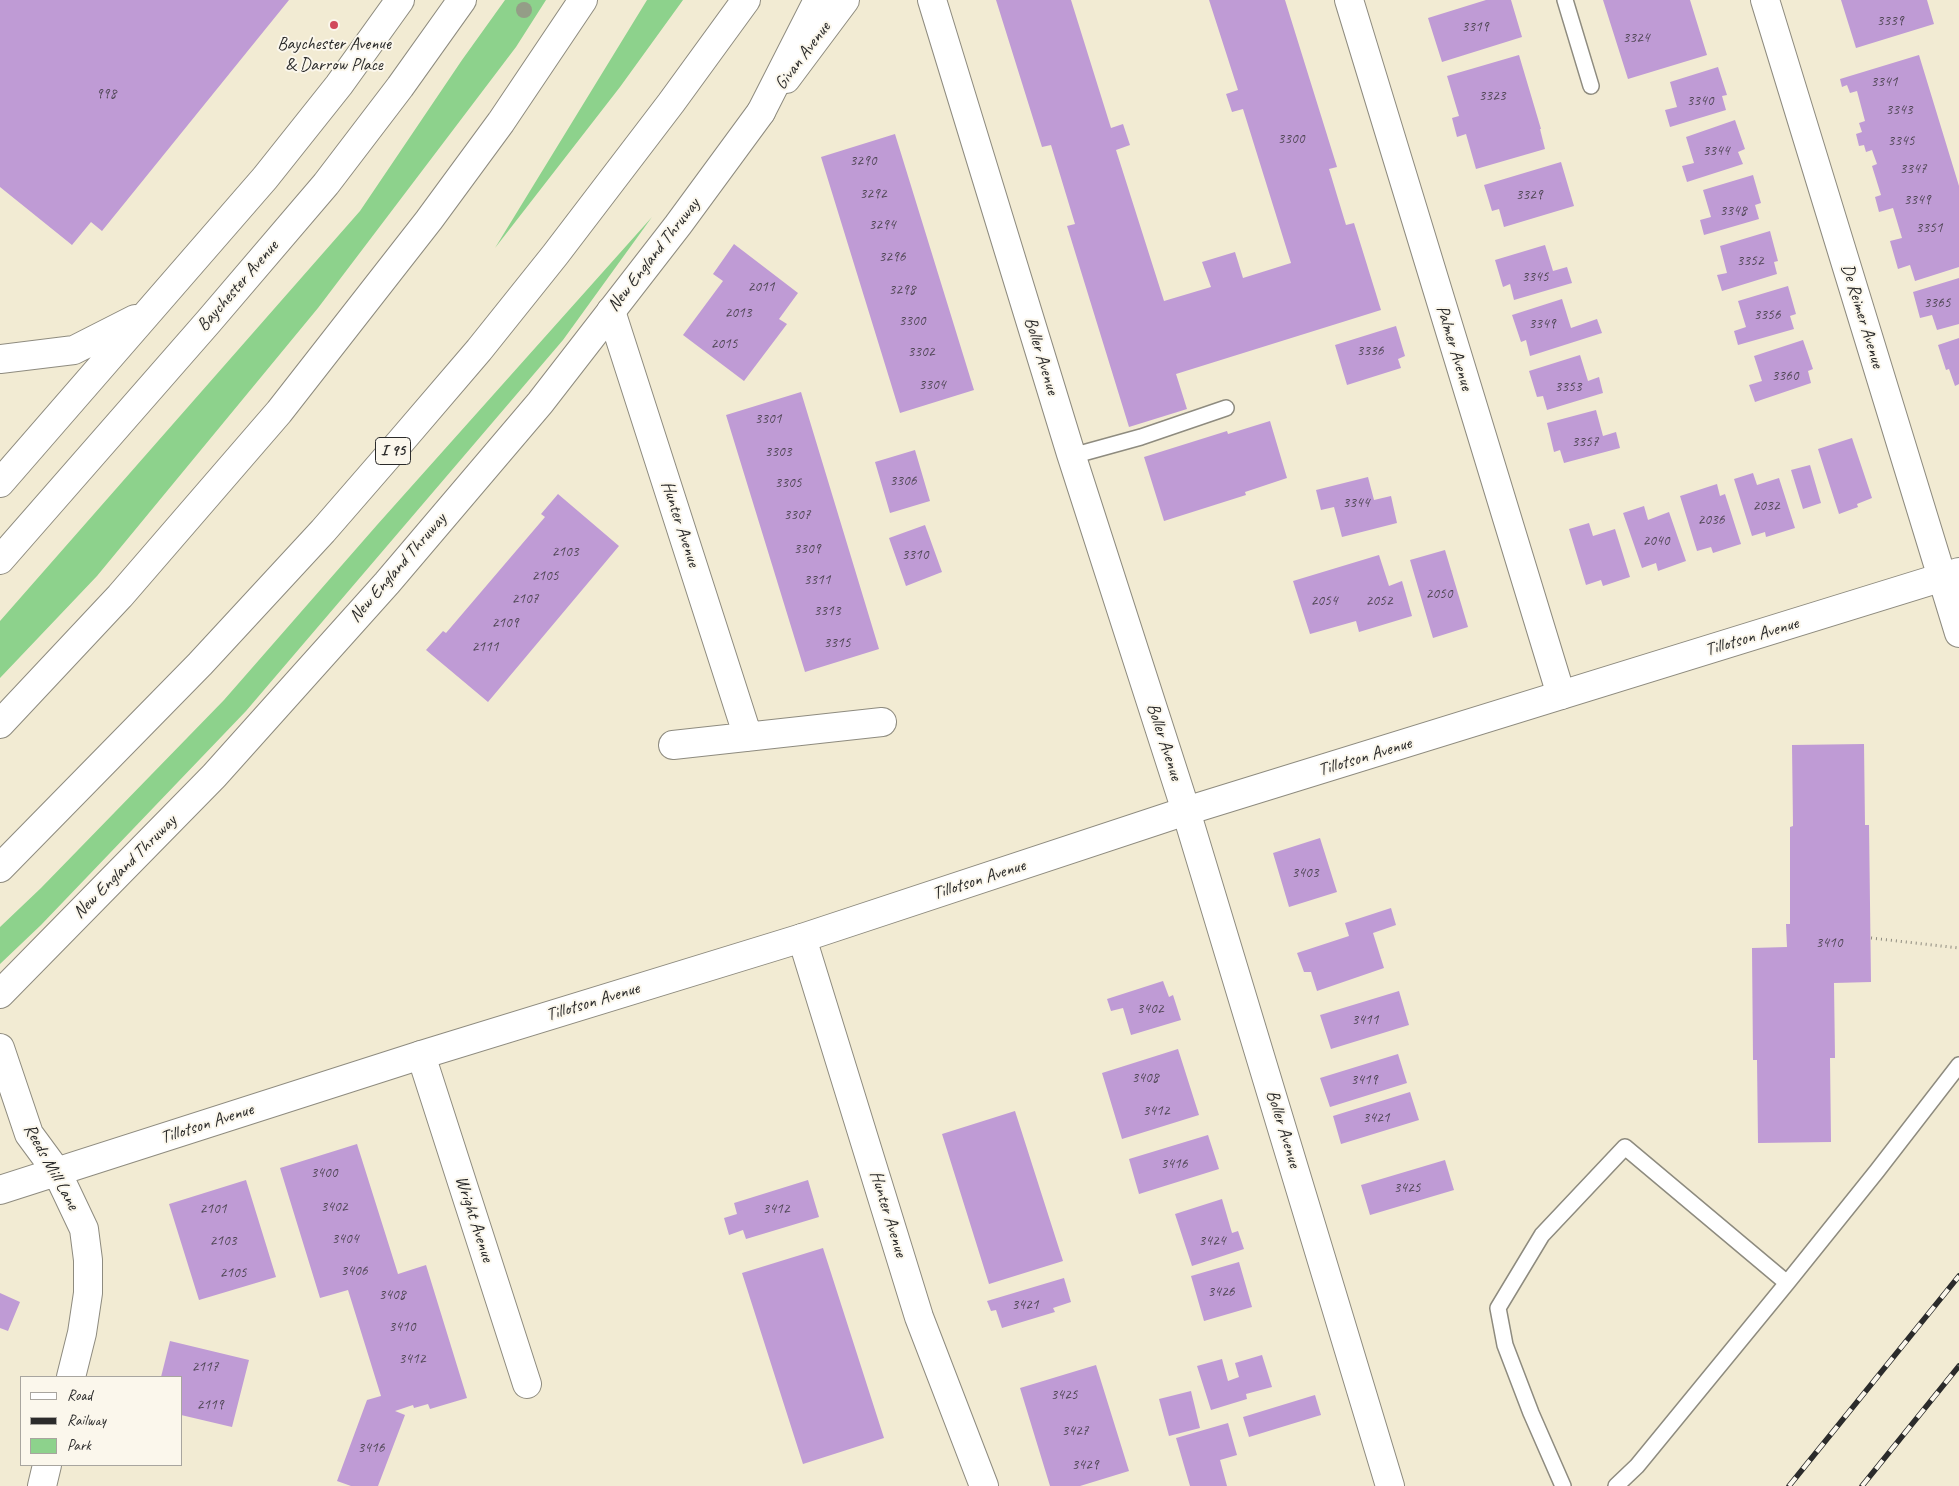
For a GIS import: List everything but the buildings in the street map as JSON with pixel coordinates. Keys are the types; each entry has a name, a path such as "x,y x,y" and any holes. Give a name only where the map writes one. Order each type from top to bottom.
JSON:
{"main road":[{"path":"0,484 265,178 339,85 400,0"},
{"name":"Baychester Avenue","path":"0,560 326,184 462,0"},
{"path":"0,724 120,596 279,412 435,213 501,122 583,0"},
{"name":"I 95","path":"0,868 200,664 323,531 402,440 479,350 555,255 671,103 746,0"},
{"path":"761,112 818,0"},
{"name":"Givan Avenue","path":"761,112 846,0"},
{"name":"Boller Avenue","path":"932,0 1072,456 1186,811 1390,1486"},
{"name":"Palmer Avenue","path":"1349,0 1560,695"},
{"name":"De Reimer Avenue","path":"1765,0 1950,575 1959,633"},
{"name":"New England Thruway","path":"0,994 214,776 388,583 540,403 678,225 761,112"},
{"name":"Hunter Avenue","path":"611,310 748,737"},
{"path":"0,359 74,350 149,311"},
{"name":"Tillotson Avenue","path":"0,1190 421,1055 802,938 1186,811 1512,712 1560,695 1950,575"},
{"path":"673,745 882,722"},
{"name":"Hunter Avenue","path":"802,938 919,1317 984,1486"},
{"name":"Reeds Mill Lane","path":"0,1048 29,1134 57,1172 84,1229 88,1260 88,1293 84,1325 71,1376"},
{"name":"Wright Avenue","path":"421,1055 527,1384"},
{"path":"42,1486 47,1466"}],"lane":[{"path":"1565,0 1591,86"},
{"path":"1072,456 1142,437 1226,408"},
{"path":"1616,1486 1637,1466 1878,1172 1959,1065"},
{"path":"1564,1486 1531,1413 1505,1345 1498,1308 1542,1235 1625,1147 1787,1283"}],"path":[{"path":"1870,938 1959,948"}],"green space":[{"path":"505,0 546,0 516,47 318,308 97,576 0,678 0,621 360,211"},
{"path":"647,0 683,0 620,87 495,248"},
{"path":"652,217 563,340 246,711 41,925 0,964 0,927 41,888 224,700 377,525"}],"railway":[{"path":"1789,1486 1959,1276"},
{"path":"1862,1486 1959,1366"}],"place":[{"name":"Baychester Avenue & Darrow Place","path":"334,25"}]}
